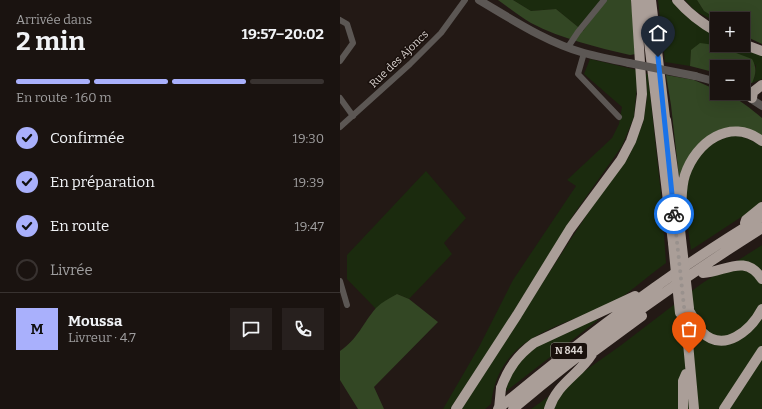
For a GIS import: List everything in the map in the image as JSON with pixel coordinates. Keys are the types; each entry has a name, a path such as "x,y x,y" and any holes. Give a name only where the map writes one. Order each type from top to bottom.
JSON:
{"highway":[{"path":"456,409 517,315 570,229 617,165 631,141 639,118 642,94 636,0"},
{"path":"644,0 685,310 686,374 689,409"},
{"path":"651,0 663,102 675,241"},
{"path":"677,0 687,12 710,28"},
{"path":"750,47 762,51"},
{"path":"752,98 753,92 762,85"},
{"path":"663,102 669,136 679,221 694,409"},
{"path":"679,221 685,174 692,159 702,146 713,137 727,132 744,132 762,141"},
{"path":"742,229 746,220 762,206"},
{"name":"N 844","path":"499,409 577,345 642,296 762,217"},
{"name":"N 844","path":"513,409 588,348 641,308 762,228"},
{"path":"528,396 534,398 658,304 703,273 762,236"},
{"path":"703,273 731,266 744,266 754,270 762,279"},
{"path":"499,409 501,388 508,371 522,353 534,343 602,313 628,299 636,296 642,296"},
{"path":"685,310 702,332 711,337 724,340 733,338 743,333 753,323 762,309"},
{"path":"724,409 762,350"},
{"path":"549,409 559,389 588,360 592,354"},
{"path":"683,409 683,381 686,374"}],"street":[{"name":"Rue des Ajoncs","path":"340,127 410,64 441,33 465,0"},
{"path":"479,0 534,32 584,53 710,80"},
{"path":"568,47 604,0"},
{"path":"340,20 347,24 353,43 340,61"},
{"path":"584,53 578,74 619,117"},
{"path":"340,98 353,116"},
{"path":"752,98 762,106"},
{"path":"340,281 347,305"}],"green space":[{"path":"498,0 513,0 531,11 556,9 583,31 606,0 631,0 636,54 630,55 605,49 555,34 531,23"},
{"path":"513,0 606,0 583,31 556,9 531,11"},
{"path":"658,0 671,0 692,21 710,33 710,52 750,52 750,50 762,55 762,79 752,83 755,76 756,65 750,64 750,60 733,60 691,51 690,66 665,62"},
{"path":"685,0 697,0 704,11 710,15 710,18 695,11"},
{"path":"697,0 762,0 762,44 750,38 750,12 710,12 710,15 704,11"},
{"path":"700,43 710,44 710,52 734,52 752,59 755,65 755,71 752,83 750,83 750,60 710,60 710,71 690,66 691,50"},
{"path":"590,59 637,70 634,117 622,146 574,214 502,330 450,409 443,409 479,347 513,280 576,186 567,180 612,138 619,124 622,107 584,74"},
{"path":"646,74 648,74 663,213 661,223 664,234 666,263 615,302 552,328 524,344 512,355 502,368 495,384 491,404 485,409 461,409 597,199 629,156 643,123 647,97"},
{"path":"666,75 694,80 710,87 710,100 738,100 762,118 762,137 745,129 700,143 679,177"},
{"path":"731,135 740,136 762,146 762,201 758,206 691,250 687,222 687,208 685,208 690,169 698,157 711,144"},
{"path":"426,171 466,218 444,243 452,254 409,299 397,294 376,309 347,279 347,255"},
{"path":"762,245 762,409 531,409 620,346 701,284"},
{"path":"397,294 409,299 438,322 374,387 384,409 358,409 340,380 340,351 356,336 376,308"},
{"path":"596,319 598,320 505,392 514,368 525,355 554,337"}],"way so far":[{"path":"674,214 689,353"}],"route":[{"path":"658,57 674,214"}]}
